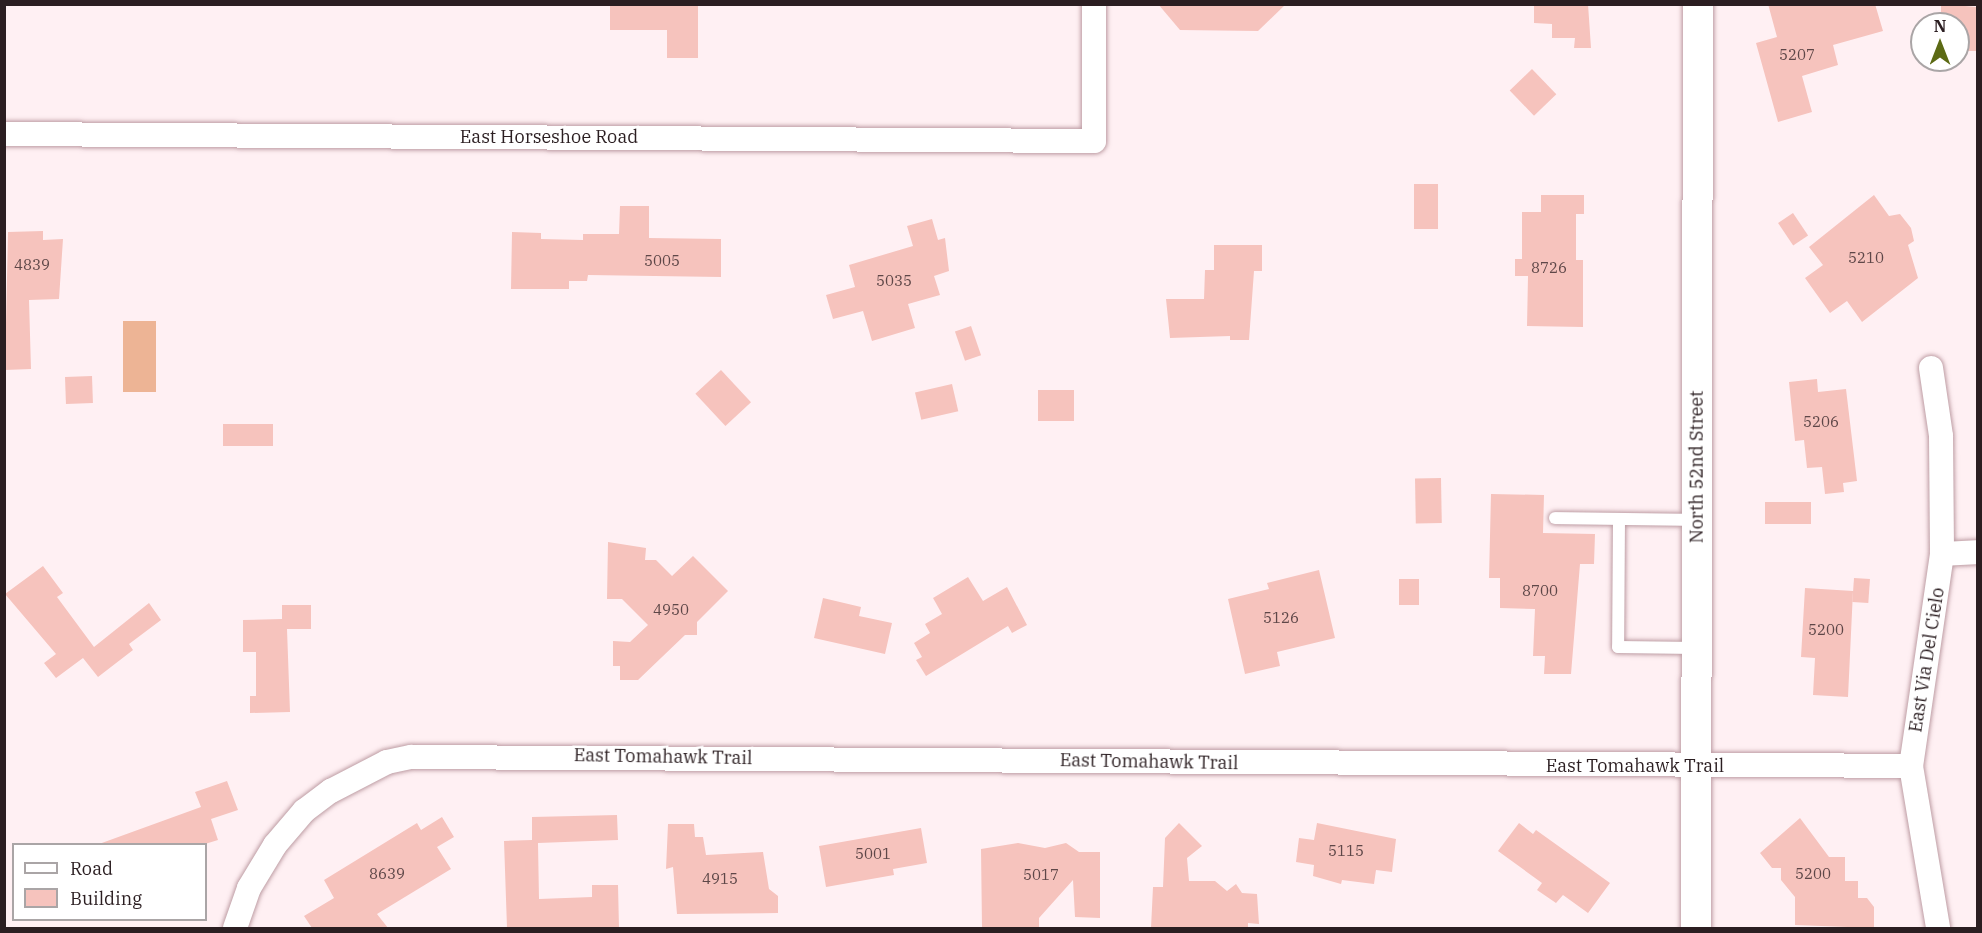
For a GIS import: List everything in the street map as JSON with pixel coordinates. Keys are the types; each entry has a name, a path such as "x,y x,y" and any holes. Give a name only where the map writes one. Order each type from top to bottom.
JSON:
{"street":[{"name":"East Horseshoe Road","path":"4,134 1094,141 1094,4"},
{"name":"North 52nd Street","path":"1696,928 1698,4"},
{"name":"East Via Del Cielo","path":"1931,368 1941,436 1942,554 1911,766 1938,928"},
{"path":"1942,554 1977,552"},
{"name":"East Tomahawk Trail","path":"235,928 254,879 275,845 304,812 331,791 387,762 435,755 1911,766"}],"lane":[{"path":"1555,518 1698,520"},
{"path":"1619,519 1618,647 1698,648"}],"shaded area":[{"path":"123,321 156,321 156,392 123,392"}],"building":[{"path":"610,4 698,4 698,58 667,58 667,30 610,30"},
{"path":"1158,4 1286,4 1258,31 1180,30"},
{"path":"1534,4 1588,4 1591,48 1574,48 1575,38 1552,38 1552,24 1534,23"},
{"path":"1768,4 1875,4 1883,31 1833,45 1838,65 1802,76 1812,112 1778,122 1756,43 1777,37"},
{"path":"1941,4 1977,7 1977,51 1970,51 1970,12 1941,12"},
{"path":"1532,69 1556,94 1534,116 1510,91"},
{"path":"1414,184 1438,184 1438,229 1414,229"},
{"path":"1541,195 1584,195 1584,214 1576,214 1576,260 1583,260 1583,327 1527,326 1528,276 1515,276 1515,259 1522,259 1522,212 1541,212"},
{"path":"1874,195 1889,216 1900,214 1911,228 1914,241 1908,245 1918,278 1862,322 1847,301 1830,313 1805,278 1823,265 1809,247"},
{"path":"620,206 649,206 649,238 721,239 721,277 588,275 587,281 569,281 569,289 511,289 512,232 541,233 541,239 583,240 583,234 619,234"},
{"path":"1793,213 1808,235 1793,245 1778,223"},
{"path":"932,219 938,240 945,238 949,271 934,276 940,295 908,304 915,328 872,341 863,311 833,319 826,295 855,287 849,265 913,246 907,226"},
{"path":"43,231 43,240 63,239 59,299 29,300 31,369 5,370 8,232"},
{"path":"1214,245 1262,245 1262,271 1254,271 1249,340 1230,340 1230,336 1170,338 1166,299 1204,299 1205,270 1214,270"},
{"path":"971,326 981,355 965,361 955,332"},
{"path":"721,370 751,402 725,426 695,394"},
{"path":"92,376 93,403 66,404 65,377"},
{"path":"1817,379 1818,392 1846,389 1857,481 1843,483 1844,492 1825,494 1822,467 1807,468 1804,440 1795,441 1789,382"},
{"path":"952,384 958,411 921,420 915,393"},
{"path":"1038,390 1074,390 1074,421 1038,421"},
{"path":"223,424 273,424 273,446 223,446"},
{"path":"1415,478 1441,478 1442,523 1416,523"},
{"path":"1491,494 1544,495 1543,533 1595,534 1594,564 1580,564 1571,674 1544,674 1545,656 1533,656 1535,609 1500,608 1500,578 1489,578"},
{"path":"1765,502 1811,502 1811,524 1765,524"},
{"path":"608,542 646,548 645,560 656,560 672,576 693,556 728,591 697,622 697,635 685,635 638,680 620,680 620,666 613,666 613,641 630,642 648,625 622,599 607,599"},
{"path":"43,566 63,593 57,597 94,647 149,603 161,620 129,644 133,650 98,677 83,658 56,678 44,663 56,654 5,594"},
{"path":"1319,570 1335,638 1277,652 1280,666 1245,674 1228,599 1269,589 1267,583"},
{"path":"968,577 983,601 1007,587 1027,625 1012,633 1008,626 926,676 916,660 922,657 914,643 930,633 925,624 942,614 933,598"},
{"path":"1854,578 1870,579 1868,603 1852,602"},
{"path":"1399,579 1419,579 1419,605 1399,605"},
{"path":"1805,588 1853,591 1848,697 1813,695 1815,658 1801,657"},
{"path":"823,598 861,607 859,616 892,623 885,654 814,638"},
{"path":"282,605 311,605 311,629 287,629 290,712 250,713 250,696 256,696 256,652 243,652 243,620 282,619"},
{"path":"227,781 238,810 211,819 218,840 207,843 102,843 201,807 195,792"},
{"path":"617,815 618,840 538,843 539,899 592,897 592,885 618,885 619,928 507,928 504,841 532,840 532,817"},
{"path":"442,817 454,837 437,847 451,869 377,914 388,928 312,928 304,916 334,898 324,880 417,823 421,830"},
{"path":"1800,818 1829,857 1845,857 1845,881 1858,881 1858,898 1867,898 1874,907 1874,928 1795,925 1795,897 1781,880 1781,868 1772,868 1760,853"},
{"path":"1179,823 1202,846 1187,858 1189,881 1215,881 1227,891 1236,884 1242,893 1257,894 1259,924 1248,923 1248,928 1151,928 1153,887 1163,887 1165,838"},
{"path":"1317,823 1396,839 1392,872 1376,870 1374,884 1342,880 1341,884 1313,876 1314,865 1296,862 1299,838 1314,840"},
{"path":"1519,823 1533,834 1536,830 1610,883 1588,913 1563,895 1556,903 1537,890 1542,883 1498,851"},
{"path":"668,824 694,824 695,837 703,837 706,855 763,852 769,889 778,896 778,913 677,914 673,867 666,869"},
{"path":"921,828 927,863 893,869 894,875 826,887 819,846"},
{"path":"1018,843 1045,848 1066,843 1079,852 1100,852 1100,918 1075,917 1073,880 1039,918 1039,928 982,928 981,849"}]}
